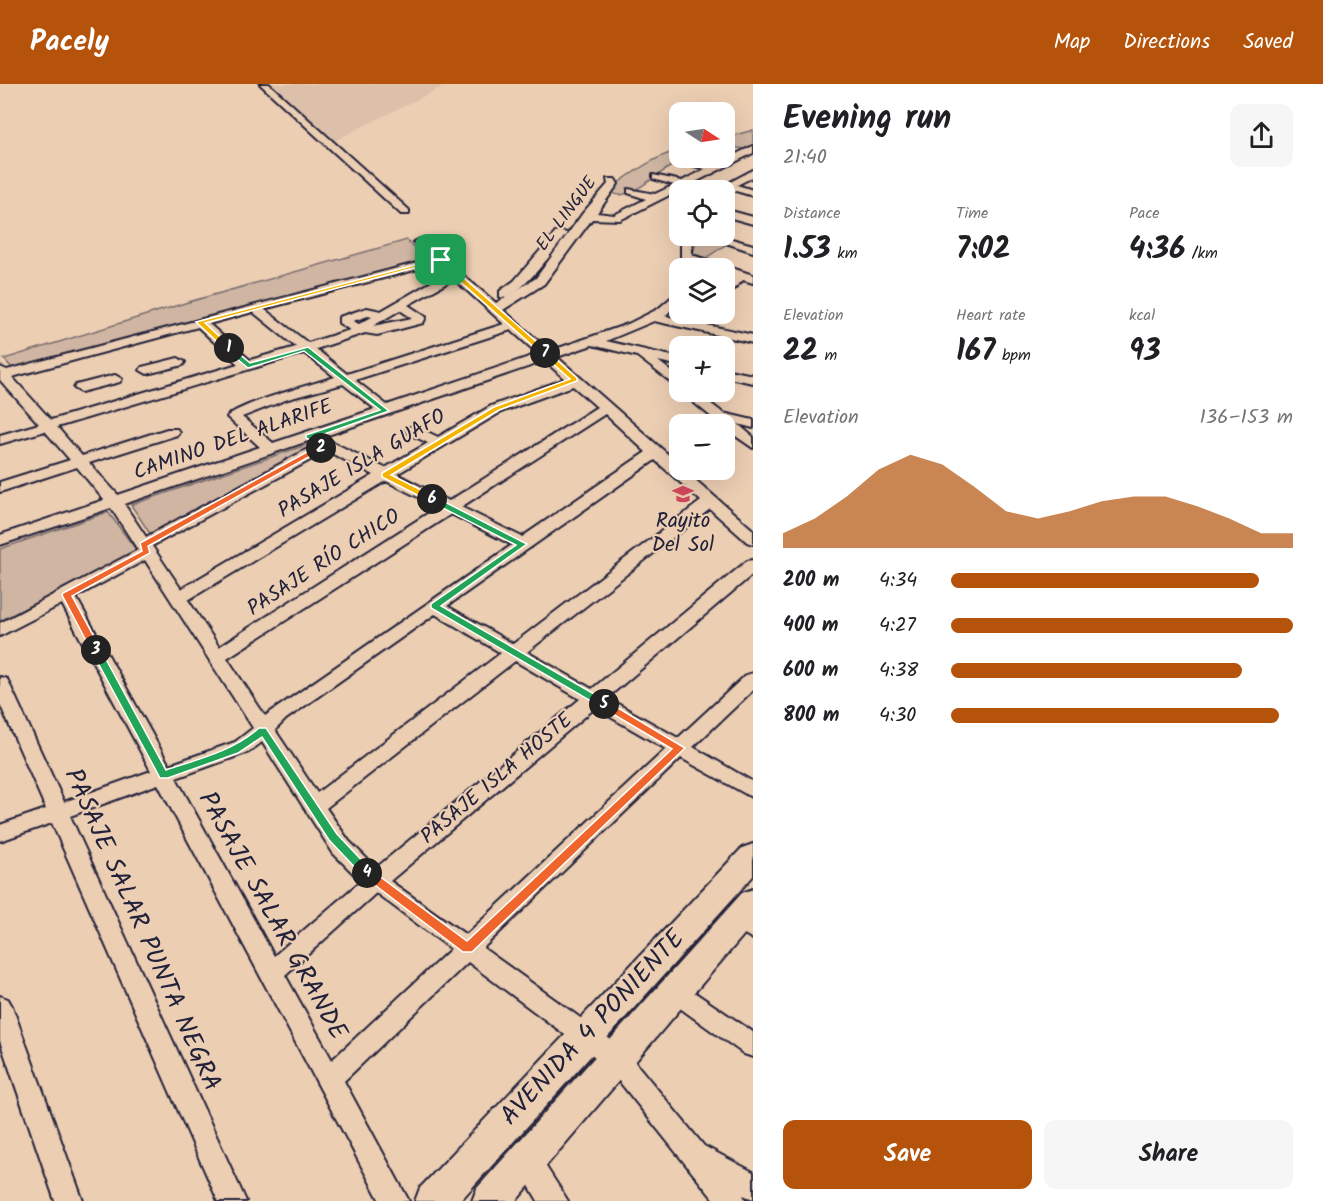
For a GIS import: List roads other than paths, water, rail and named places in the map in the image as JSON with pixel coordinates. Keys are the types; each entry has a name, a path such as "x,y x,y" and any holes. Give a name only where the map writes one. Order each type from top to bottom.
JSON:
{"street":[{"path":"264,84 405,212"},
{"path":"692,180 749,152"},
{"path":"735,181 753,173"},
{"path":"657,177 672,180"},
{"name":"EL LINGUE","path":"611,181 613,184 587,215 540,281 521,295 491,305 518,284 604,183 611,181"},
{"path":"735,190 753,193"},
{"path":"632,191 655,198"},
{"path":"587,215 612,219 669,191"},
{"path":"624,214 644,220"},
{"path":"735,215 753,221"},
{"path":"420,242 753,539"},
{"path":"735,243 753,249"},
{"path":"441,260 1,374 49,425 115,502 262,730 341,847 375,881 616,1058 698,1156 732,1201"},
{"path":"0,440 298,351 362,329 443,278 456,274"},
{"path":"385,315 367,312 344,320 362,329 377,331 419,320 420,316 400,305"},
{"path":"654,317 669,307"},
{"path":"255,308 330,382"},
{"path":"654,317 753,339"},
{"name":"CAMINO DEL ALARIFE","path":"0,540 548,356 654,317"},
{"path":"200,322 248,366"},
{"path":"271,449 234,417 239,412 513,325"},
{"path":"591,341 669,360"},
{"path":"298,351 345,378 386,411"},
{"path":"639,352 669,377"},
{"path":"147,370 178,362"},
{"path":"163,366 181,386"},
{"path":"663,372 669,369"},
{"path":"735,375 753,379"},
{"path":"81,388 115,379"},
{"name":"PASAJE ISLA GUAFO","path":"178,598 503,406 575,380"},
{"path":"98,383 120,404"},
{"path":"701,402 717,415 751,434"},
{"name":"PASAJE RÍO CHICO","path":"216,657 606,407"},
{"path":"412,430 439,443"},
{"path":"0,487 172,432"},
{"path":"309,436 523,544"},
{"path":"0,630 66,595 326,445"},
{"path":"0,833 234,751 248,743 279,714 656,452"},
{"path":"313,807 711,501"},
{"name":"PASAJE ISLA HOSTE","path":"271,973 375,881 753,565"},
{"name":"PASAJE SALAR GRANDE","path":"66,595 395,1201"},
{"path":"434,606 753,791"},
{"path":"329,1079 753,679"},
{"name":"PASAJE SALAR PUNTA NEGRA","path":"0,683 232,1201"},
{"name":"AVENIDA 4 PONIENTE","path":"434,1201 753,856"},
{"name":"AVENIDA 4 PONIENTE","path":"491,1201 674,992 748,917"},
{"path":"674,992 753,1046"},
{"path":"0,1006 69,1201"},
{"path":"698,1156 753,1186"},
{"path":"527,1160 554,1201"}],"place":[{"name":"Rayito Del Sol","path":"683,494"}]}
